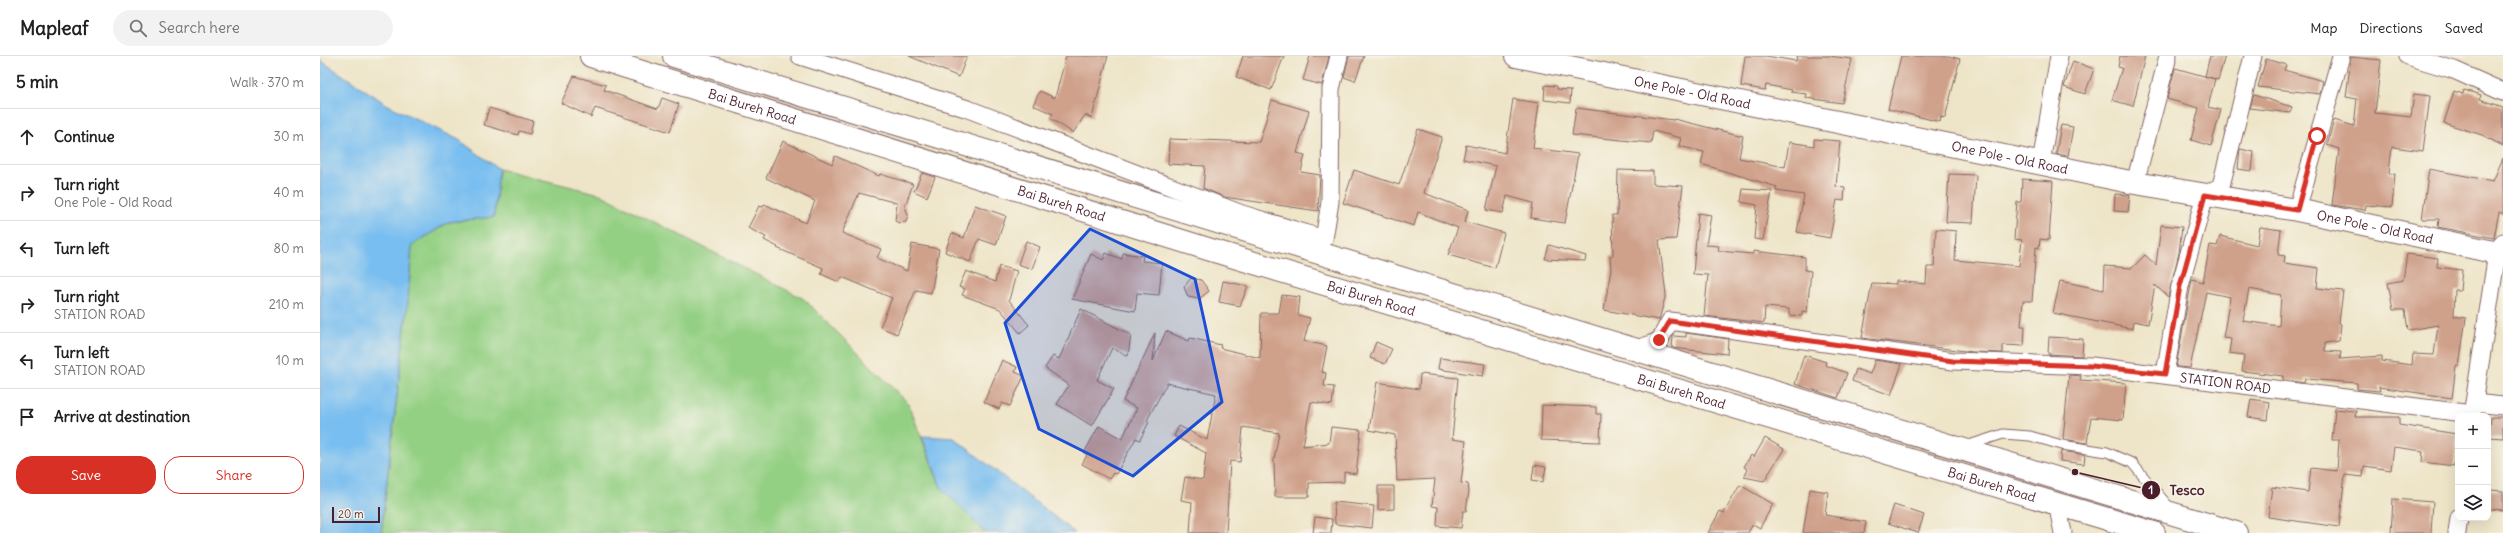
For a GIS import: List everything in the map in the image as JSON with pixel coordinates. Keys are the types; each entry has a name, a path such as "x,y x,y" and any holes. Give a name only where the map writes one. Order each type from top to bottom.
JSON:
{"main road":[{"name":"Bai Bureh Road","path":"591,56 1211,250 2057,503 2124,528 2154,533"},
{"name":"Bai Bureh Road","path":"674,56 2236,533"},
{"name":"One Pole - Old Road","path":"1516,56 2135,183 2297,210 2501,250"}],"street":[{"path":"800,56 968,109 1242,214 1324,240 1330,202 1331,88 1339,56"},
{"path":"2041,163 2059,56"},
{"path":"2135,183 2168,56"},
{"path":"2165,374 2180,286 2205,195 2221,186 2253,56"},
{"path":"2297,210 2341,56"},
{"path":"2408,56 2454,70 2503,92"},
{"path":"2473,411 2501,250"},
{"name":"STATION ROAD","path":"1635,350 1659,340 1670,321 1953,361 2084,366 2165,374 2473,411 2503,406"},
{"path":"2057,503 2063,533"},
{"path":"2457,533 2459,521"}],"lane":[{"path":"1961,448 2002,434 2030,436 2062,445 2107,452 2132,463 2176,514"}],"highlighted area":[{"path":"1090,229 1195,279 1222,402 1133,476 1039,429 1005,323"}],"green space":[{"path":"499,169 600,194 804,299 908,403 941,488 986,533 381,533 408,301 412,245 449,222 494,217"}],"water":[{"path":"320,60 386,104 459,140 499,169 494,217 449,222 412,245 408,301 381,533 320,533"},
{"path":"922,436 954,438 1075,533 986,533 941,488"}],"building":[{"path":"909,56 967,56 959,77"},
{"path":"1066,56 1108,56 1092,118 1085,115 1073,133 1050,118 1053,114 1033,105 1040,91 1055,98"},
{"path":"1243,56 1284,56 1271,90 1236,77"},
{"path":"1310,56 1329,56 1322,85 1303,80"},
{"path":"1349,56 1364,56 1355,81 1344,77"},
{"path":"1745,56 1766,56 1796,61 1797,56 1829,56 1852,59 1842,103 1806,98 1807,94 1791,92 1792,90 1766,85 1765,90 1741,86"},
{"path":"1901,56 1949,56 1960,59 1945,118 1941,117 1940,122 1888,109"},
{"path":"2120,56 2145,56 2133,106 2112,100 2122,68 2118,67"},
{"path":"2210,56 2225,56 2218,80 2205,76"},
{"path":"2351,57 2381,60 2375,113 2411,117 2414,94 2430,96 2423,151 2392,147 2389,173 2395,174 2392,207 2366,205 2365,210 2332,205 2339,149 2327,145 2334,120 2354,126 2357,99 2346,97"},
{"path":"2266,59 2286,65 2284,70 2323,81 2320,94 2258,87"},
{"path":"2073,61 2094,69 2085,94 2064,87"},
{"path":"2175,68 2215,79 2208,107 2221,110 2211,146 2191,140 2199,108 2167,99"},
{"path":"574,76 606,85 604,90 658,109 662,98 679,104 670,132 595,108 591,117 561,103"},
{"path":"1545,85 1557,86 1557,89 1571,90 1570,103 1544,100"},
{"path":"2464,90 2481,95 2480,99 2503,107 2503,146 2482,135 2444,123 2454,91 2463,94"},
{"path":"2254,95 2292,107 2290,113 2250,108"},
{"path":"1513,99 1539,103 1533,148 1578,154 1565,223 1531,218 1533,203 1507,196 1503,213 1486,210 1496,166 1463,159 1466,145 1505,153"},
{"path":"1272,100 1309,111 1297,153 1305,155 1301,172 1320,175 1318,211 1224,197 1203,188 1205,166 1168,164 1169,139 1259,142"},
{"path":"489,108 533,121 530,134 519,131 518,135 484,125"},
{"path":"1576,108 1674,119 1743,136 1739,158 1785,167 1789,142 1814,146 1814,139 1840,141 1836,187 1845,188 1844,201 1837,200 1830,238 1797,232 1804,195 1776,191 1777,187 1701,164 1704,152 1679,146 1681,138 1653,131 1651,143 1572,135"},
{"path":"2061,125 2073,127 2068,156 2056,154"},
{"path":"1418,129 1442,137 1424,193 1468,210 1465,222 1504,233 1495,268 1448,255 1458,228 1418,212 1414,226 1343,203 1354,170 1399,185"},
{"path":"783,141 832,164 835,156 879,176 880,174 913,184 905,206 908,215 906,222 899,223 895,221 897,203 859,193 842,233 881,249 877,258 907,271 912,244 939,249 931,293 916,290 897,334 880,327 892,298 842,277 839,282 821,274 823,268 777,248 778,247 764,240 766,237 748,228 759,206 763,207 764,204 806,223 815,201 766,178"},
{"path":"2240,149 2254,152 2252,171 2238,169"},
{"path":"2503,158 2503,214 2499,212 2494,238 2438,227 2439,219 2422,219 2429,169 2493,181"},
{"path":"1618,170 1653,171 1653,184 1683,186 1676,239 1659,240 1666,294 1659,320 1604,310 1611,269 1610,256 1613,256 1612,215 1617,215"},
{"path":"922,173 935,177 927,197 914,191"},
{"path":"1949,174 1976,175 1973,223 1946,222"},
{"path":"2022,179 2053,181 2049,240 2040,239 2039,248 2036,247 2032,301 2023,301 2021,326 2025,326 2024,346 2003,345 2003,353 1973,352 1862,338 1872,283 1896,284 1896,281 1926,284 1927,267 1934,267 1936,229 1956,231 1955,260 2019,266 2022,240 2014,239 2017,202 2021,202"},
{"path":"1743,189 1772,191 1763,240 1754,239 1757,205 1741,202"},
{"path":"2115,194 2130,195 2128,212 2114,211"},
{"path":"975,205 1006,216 996,245 979,239 970,262 945,252 952,233 964,238"},
{"path":"1698,213 1711,215 1706,245 1719,246 1718,251 1753,254 1753,251 1805,257 1805,270 1811,271 1807,312 1802,311 1802,316 1789,315 1789,309 1765,307 1764,323 1704,316 1708,275 1693,274"},
{"path":"2161,225 2182,227 2179,253 2168,297 2155,285 2148,324 2134,321 2133,329 2053,313 2060,281 2104,290 2105,266 2132,268 2145,255 2156,265"},
{"path":"2260,227 2281,230 2278,255 2285,256 2284,263 2319,268 2317,288 2343,291 2339,323 2341,324 2339,341 2325,343 2325,351 2341,352 2340,359 2382,356 2382,361 2412,365 2413,354 2434,355 2438,325 2408,330 2405,310 2393,310 2388,283 2403,280 2407,254 2438,258 2437,267 2462,270 2460,290 2455,290 2454,316 2466,318 2459,366 2456,366 2452,398 2379,387 2380,391 2357,389 2357,383 2305,379 2304,383 2283,380 2283,376 2242,371 2244,355 2229,353 2231,339 2223,338 2230,297 2206,292 2190,368 2176,367 2192,279 2203,282 2210,245 2217,246 2220,236 2257,245","holes":["2249,289 2281,295 2279,326 2243,321"]},
{"path":"1026,241 1040,247 1032,269 1018,264"},
{"path":"1549,245 1586,256 1585,261 1545,259"},
{"path":"1106,253 1122,259 1123,253 1143,256 1142,261 1162,263 1159,295 1137,293 1135,311 1072,299 1091,254 1103,260"},
{"path":"999,266 1017,271 1009,300 1029,325 1020,333 1000,309 962,295 965,289 959,287 966,271 995,282"},
{"path":"1191,278 1201,280 1209,291 1199,299 1188,297 1184,287"},
{"path":"1223,281 1248,286 1240,306 1219,302"},
{"path":"1282,295 1300,297 1298,315 1310,318 1304,341 1327,346 1322,372 1326,373 1324,386 1334,387 1332,405 1311,402 1303,446 1329,443 1331,427 1361,430 1356,474 1344,472 1344,482 1309,483 1309,497 1275,497 1274,460 1279,433 1243,427 1240,462 1230,461 1226,533 1190,533 1192,502 1181,500 1185,477 1203,480 1206,453 1174,436 1179,426 1207,440 1216,394 1167,383 1147,420 1149,422 1140,440 1136,438 1116,474 1113,473 1109,479 1082,464 1087,455 1084,453 1099,426 1122,439 1137,408 1123,401 1155,333 1153,361 1166,331 1189,341 1190,338 1221,345 1220,348 1260,358 1261,313 1279,313"},
{"path":"1081,309 1131,335 1128,356 1112,348 1097,380 1114,389 1092,426 1057,404 1069,385 1045,368 1053,356 1059,359"},
{"path":"1686,333 1728,339 1727,354 1672,348 1673,336 1686,337"},
{"path":"2049,337 2083,339 2082,356 2048,354"},
{"path":"1376,342 1392,349 1385,364 1370,358"},
{"path":"1804,355 1826,362 1825,365 1847,373 1838,398 1795,384"},
{"path":"1440,358 1485,364 1483,376 1438,369"},
{"path":"1002,360 1017,367 1015,372 1024,376 1010,406 1002,403 999,409 984,402"},
{"path":"1875,360 1902,364 1891,395 1852,381 1856,369 1870,374"},
{"path":"1420,374 1458,378 1452,439 1466,441 1461,483 1468,484 1469,491 1466,511 1463,511 1461,528 1437,526 1438,507 1432,506 1435,479 1397,481 1395,435 1369,430 1377,382 1419,389"},
{"path":"2069,375 2081,376 2080,380 2126,383 2123,420 2091,417 2087,443 2063,439"},
{"path":"2251,399 2270,402 2268,420 2248,417"},
{"path":"1542,405 1596,407 1596,414 1601,414 1600,442 1541,440"},
{"path":"2335,409 2356,411 2355,417 2399,417 2399,425 2455,434 2454,466 2422,462 2423,451 2394,447 2391,470 2364,466 2363,477 2345,475 2339,527 2268,517 2272,487 2308,492 2311,468 2337,471 2339,440 2332,440"},
{"path":"2491,417 2503,417 2503,438 2491,437"},
{"path":"1765,438 1784,449 1764,481 1744,477 1748,470 1744,467 1751,455 1754,457"},
{"path":"2061,451 2085,455 2084,464 2060,461"},
{"path":"1534,465 1546,467 1543,482 1532,480"},
{"path":"1740,485 1773,504 1760,528 1753,524 1748,533 1708,533 1720,511 1724,513"},
{"path":"1378,486 1394,486 1394,509 1378,510"},
{"path":"1810,489 1828,492 1825,515 1866,522 1864,533 1803,533"},
{"path":"2491,490 2503,491 2503,510 2491,509"},
{"path":"2393,499 2433,502 2431,533 2391,533"},
{"path":"1334,502 1374,506 1372,528 1335,524"},
{"path":"1894,505 1924,515 1918,533 1888,523"},
{"path":"1315,517 1332,519 1331,533 1313,533"}],"place":[{"name":"Tesco","path":"2075,472"}],"route":[{"path":"1659,340 1670,321 1953,361 2092,366 2165,374 2180,286 2205,195 2297,210 2317,136"}]}
